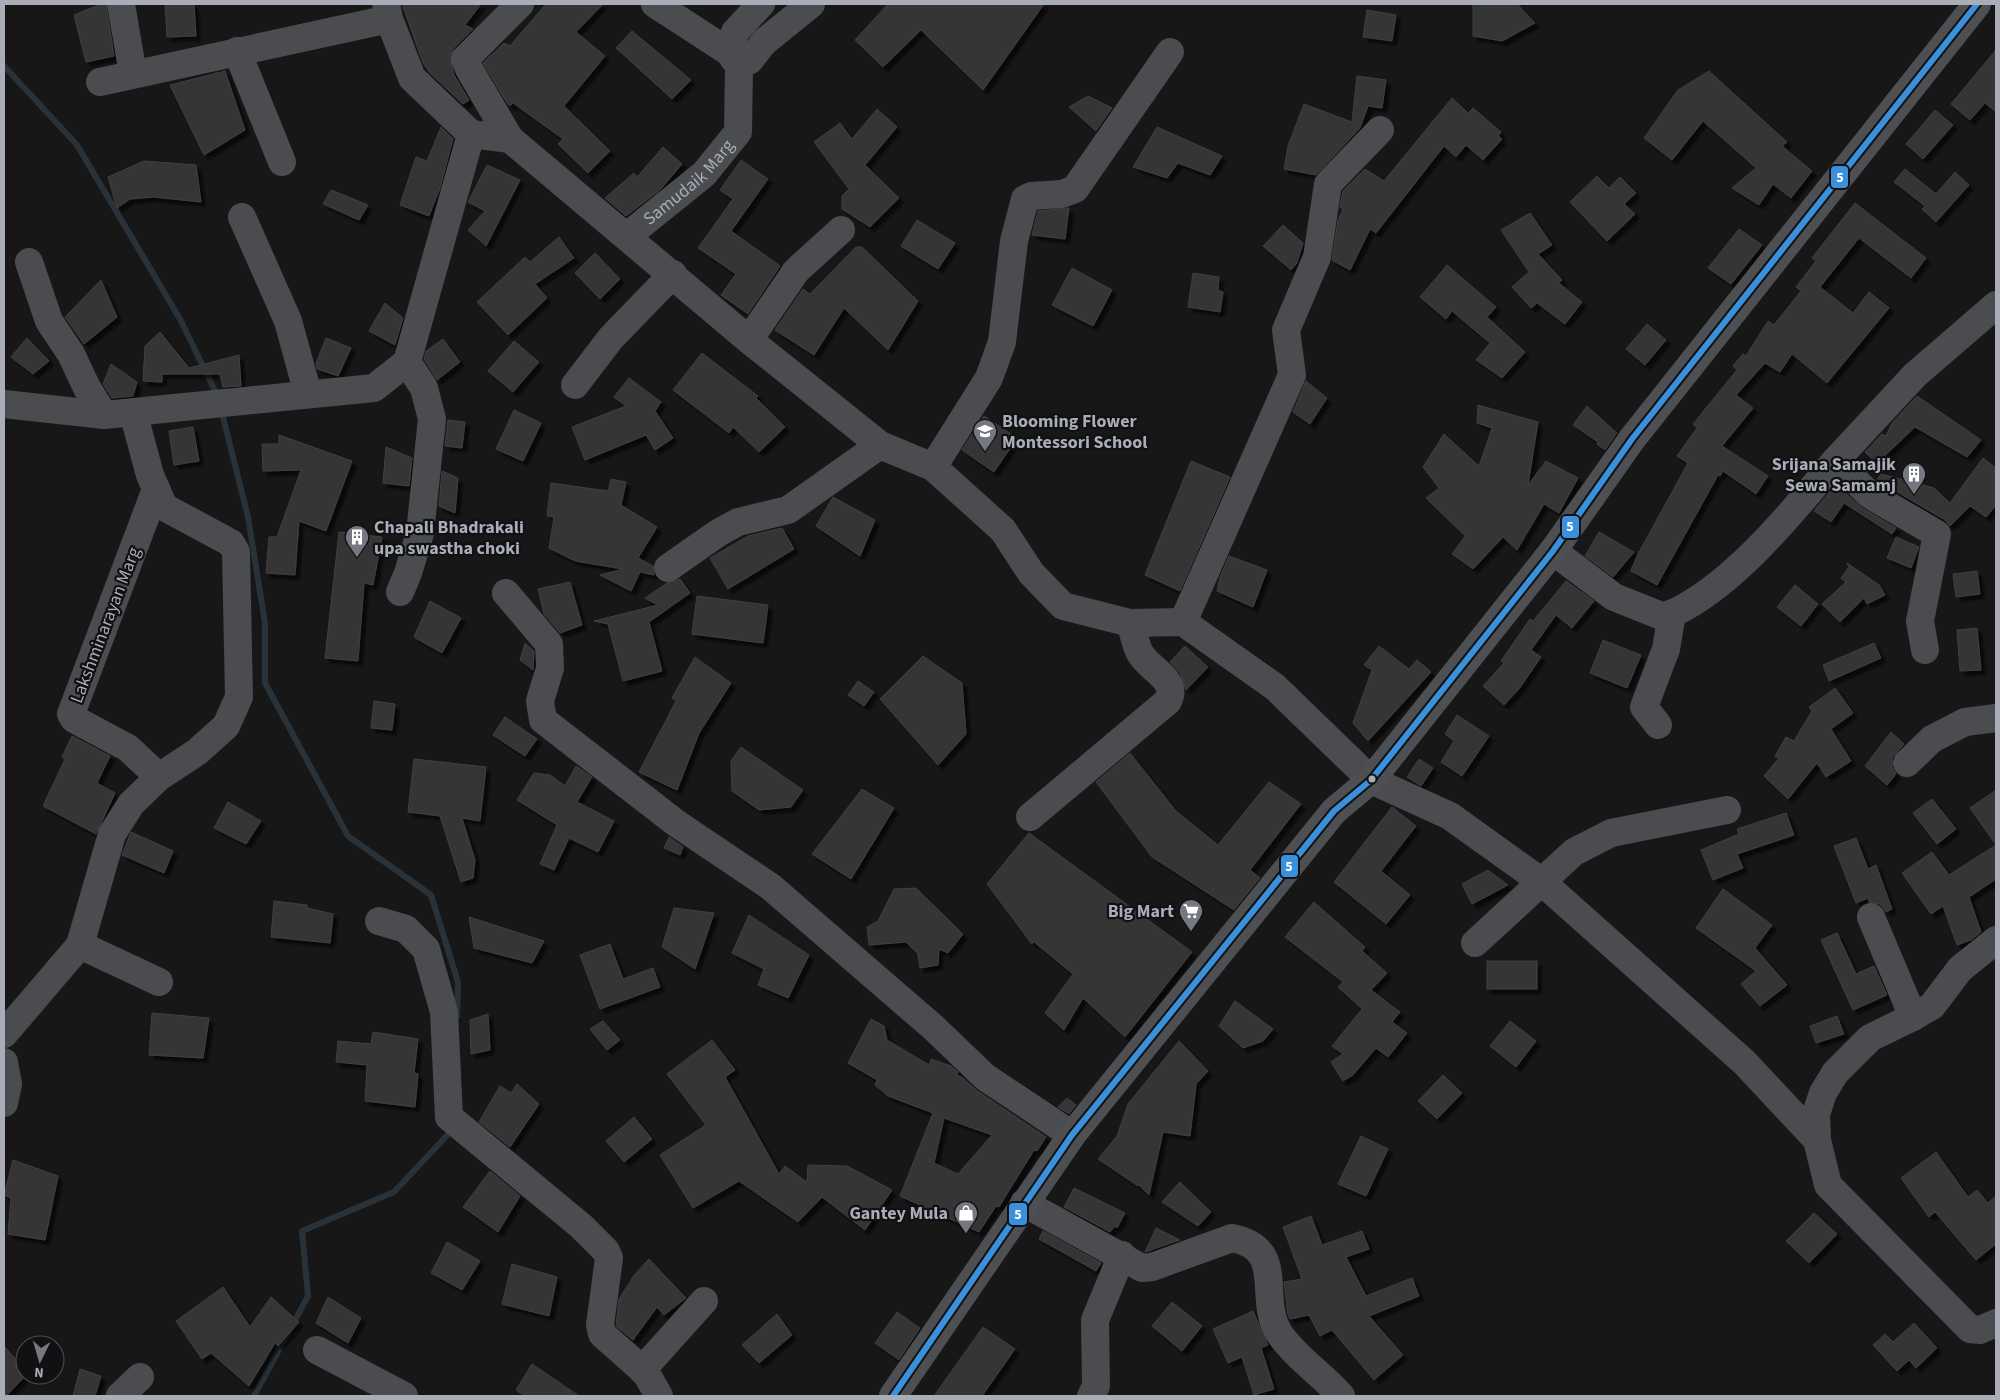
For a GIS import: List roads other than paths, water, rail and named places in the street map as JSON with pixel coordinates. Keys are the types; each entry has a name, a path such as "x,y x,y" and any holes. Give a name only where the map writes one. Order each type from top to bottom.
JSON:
{"main road":[{"path":"893,1396 1024,1202 1072,1135 1334,811 1371,780 1553,551 1632,439 1977,4"}],"street":[{"path":"121,4 133,74"},
{"path":"520,4 465,59 510,140 673,274 749,340 880,445 933,467 1003,530 1030,573 1063,606 1130,623 1183,622 1275,687 1371,780 1450,816 1542,882 1745,1063 1817,1140"},
{"path":"655,4 734,59 750,60 764,42 811,4"},
{"path":"734,59 735,32 761,4"},
{"path":"100,82 237,51 387,11 412,78 471,134 510,140"},
{"path":"237,51 282,162"},
{"path":"933,467 989,378 1002,342 1014,241 1025,199 1030,196 1062,194 1076,189 1170,52"},
{"name":"Samudaik Marg","path":"627,236 704,174 738,132 734,59"},
{"path":"1183,622 1292,375 1286,330 1316,257 1328,184 1380,130"},
{"path":"4,404 104,415 374,388 407,362 471,134"},
{"path":"242,217 288,321 308,394"},
{"path":"749,340 796,271 841,230"},
{"path":"29,262 49,321 71,354 87,388 104,415"},
{"path":"575,385 611,338 673,274"},
{"path":"1553,551 1614,597 1664,617 1672,613 1717,586 1795,510 1835,461 1915,375 1996,305"},
{"path":"400,592 420,533 432,419 424,388 407,362"},
{"path":"4,1034 80,945 112,834 131,804 159,777 197,752 226,726 239,697 236,552 231,543 164,507 150,475 133,412"},
{"path":"668,568 718,533 738,522 788,510 880,445"},
{"path":"1835,461 1870,494 1937,534 1920,621 1925,650"},
{"name":"Lakshminarayan Marg","path":"156,489 71,714 74,719 128,748 159,777"},
{"path":"506,593 549,644 550,668 540,701 543,720 676,822 771,887 934,1028 985,1077 1072,1135"},
{"path":"1658,725 1644,707 1666,649 1672,613"},
{"path":"1030,817 1168,701 1170,687 1156,669 1141,655 1130,623"},
{"path":"1907,762 1932,739 1965,722 1996,718"},
{"path":"1475,943 1574,852 1611,833 1727,810"},
{"path":"1871,917 1913,1017"},
{"path":"380,921 406,929 426,949 444,1012 457,1124 581,1226 606,1251 609,1258 600,1325 602,1334 646,1373 658,1396"},
{"path":"80,945 159,982"},
{"path":"1993,953 1960,969 1932,1006 1870,1038 1835,1074 1823,1093 1816,1114 1817,1140 1828,1184 1970,1329 1980,1330 1996,1323"},
{"path":"4,1062 8,1084 4,1103"},
{"path":"1024,1202 1122,1255 1142,1268 1152,1267 1232,1238 1245,1241 1258,1250 1267,1263 1272,1312 1278,1331 1295,1354 1324,1377 1341,1396"},
{"path":"1091,1396 1096,1386 1095,1320 1122,1255"},
{"path":"642,1370 704,1301"},
{"path":"317,1350 404,1396"},
{"path":"120,1396 140,1378"}],"waterway":[{"path":"4,66 77,145 180,319 216,393"},
{"path":"223,417 248,517 265,623 265,683 348,836 431,895 458,982 457,1016"},
{"path":"254,1396 308,1296 302,1231 394,1192 454,1128"}],"place":[{"name":"Blooming Flower Montessori School","path":"985,452"},
{"name":"Srijana Samajik Sewa Samamj","path":"1914,495"},
{"name":"Chapali Bhadrakali upa swastha choki","path":"357,558"},
{"name":"Big Mart","path":"1191,932"},
{"name":"Gantey Mula","path":"966,1234"}]}
